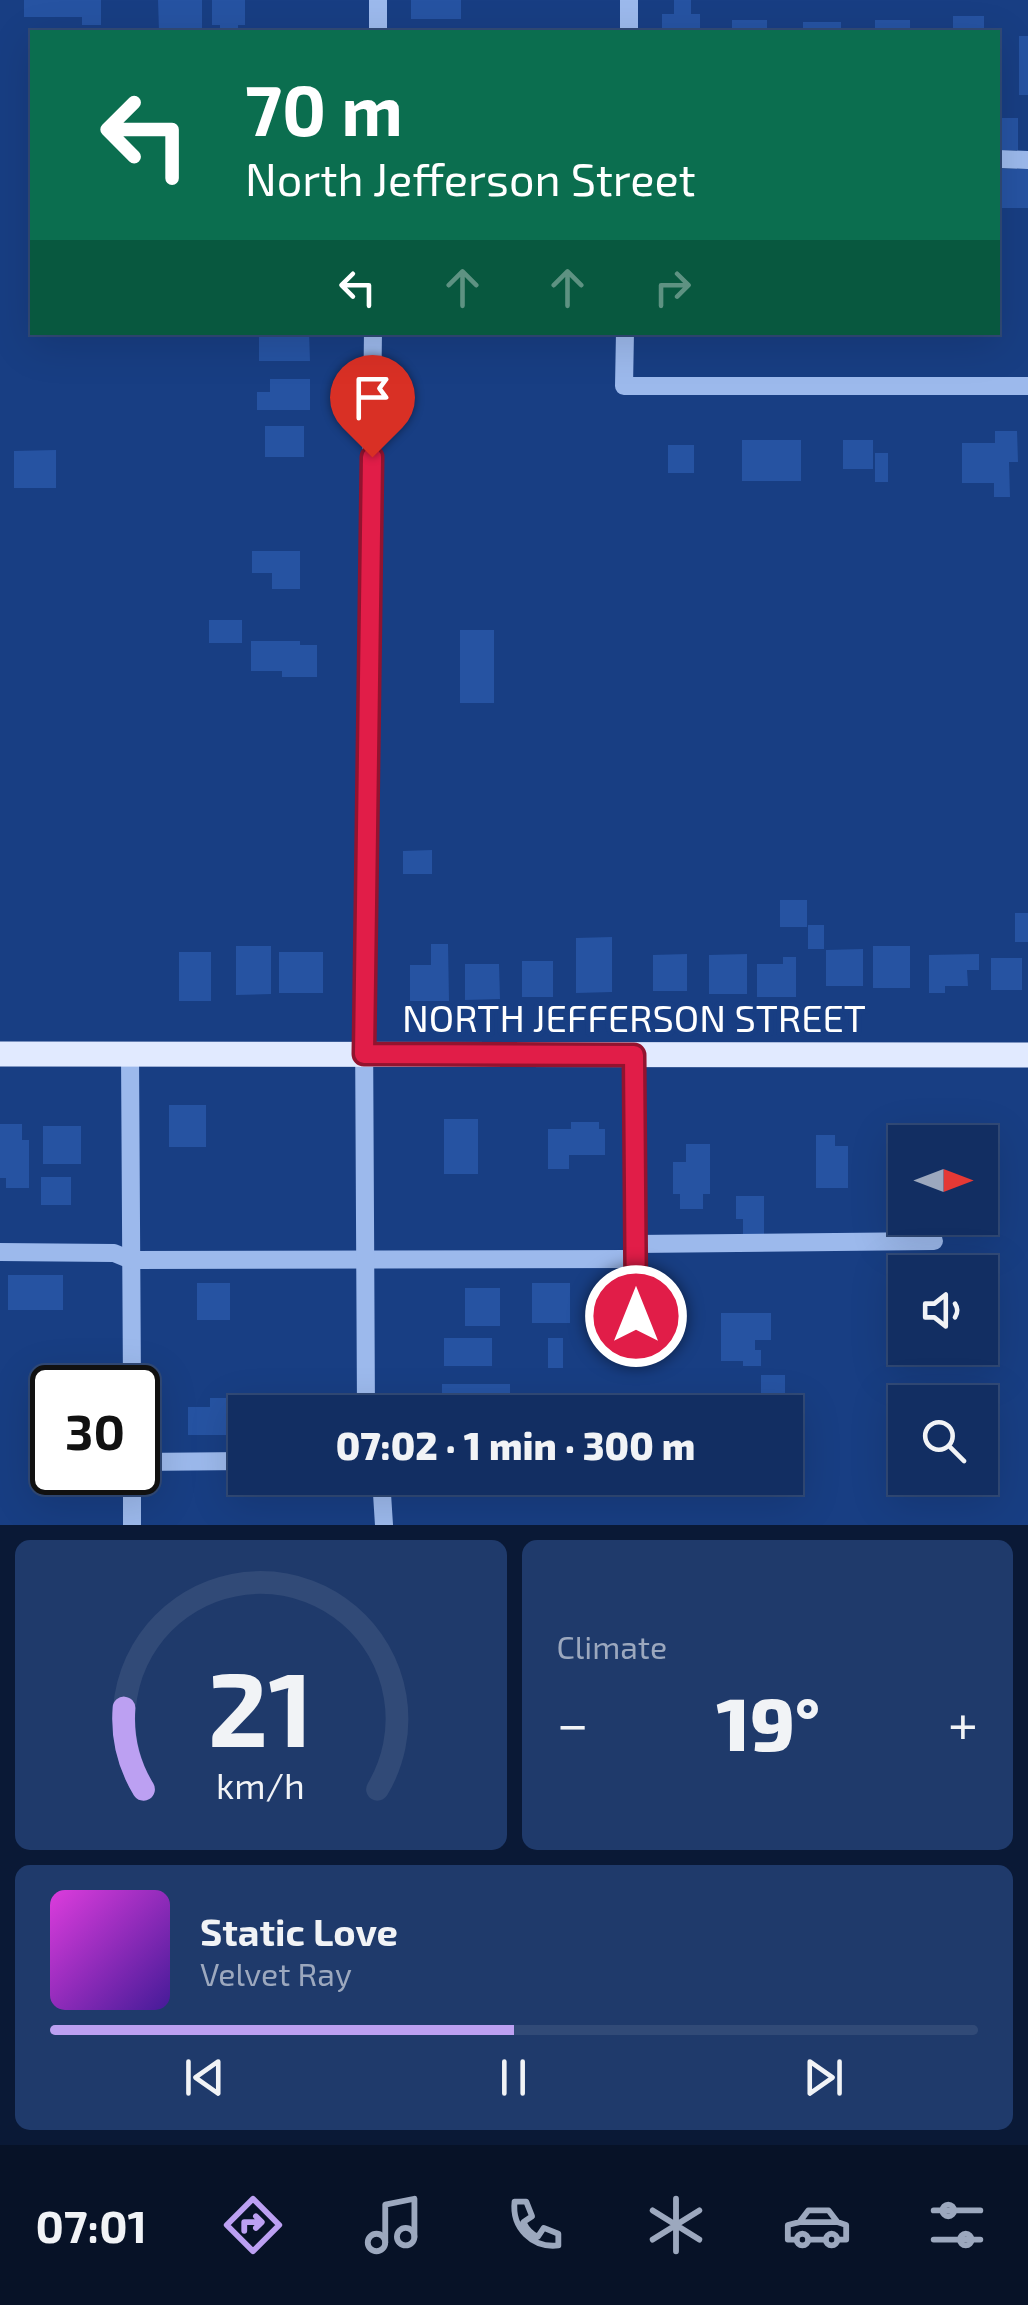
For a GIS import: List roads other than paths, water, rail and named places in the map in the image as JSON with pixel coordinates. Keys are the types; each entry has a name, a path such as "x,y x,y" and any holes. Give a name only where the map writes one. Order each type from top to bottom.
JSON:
{"main road":[{"name":"NORTH JEFFERSON STREET","path":"0,1054 1028,1055"}],"street":[{"path":"378,0 378,30"},
{"path":"629,0 629,30"},
{"path":"1000,160 1028,160"},
{"path":"366,1395 364,1054 374,335"},
{"path":"625,335 624,386 1028,386"},
{"path":"130,1054 132,1365"},
{"path":"634,1055 636,1353"},
{"path":"0,1252 114,1252 131,1260 365,1260 934,1241"},
{"path":"160,1462 228,1462"},
{"path":"132,1495 132,1525"},
{"path":"382,1495 384,1525"}]}
